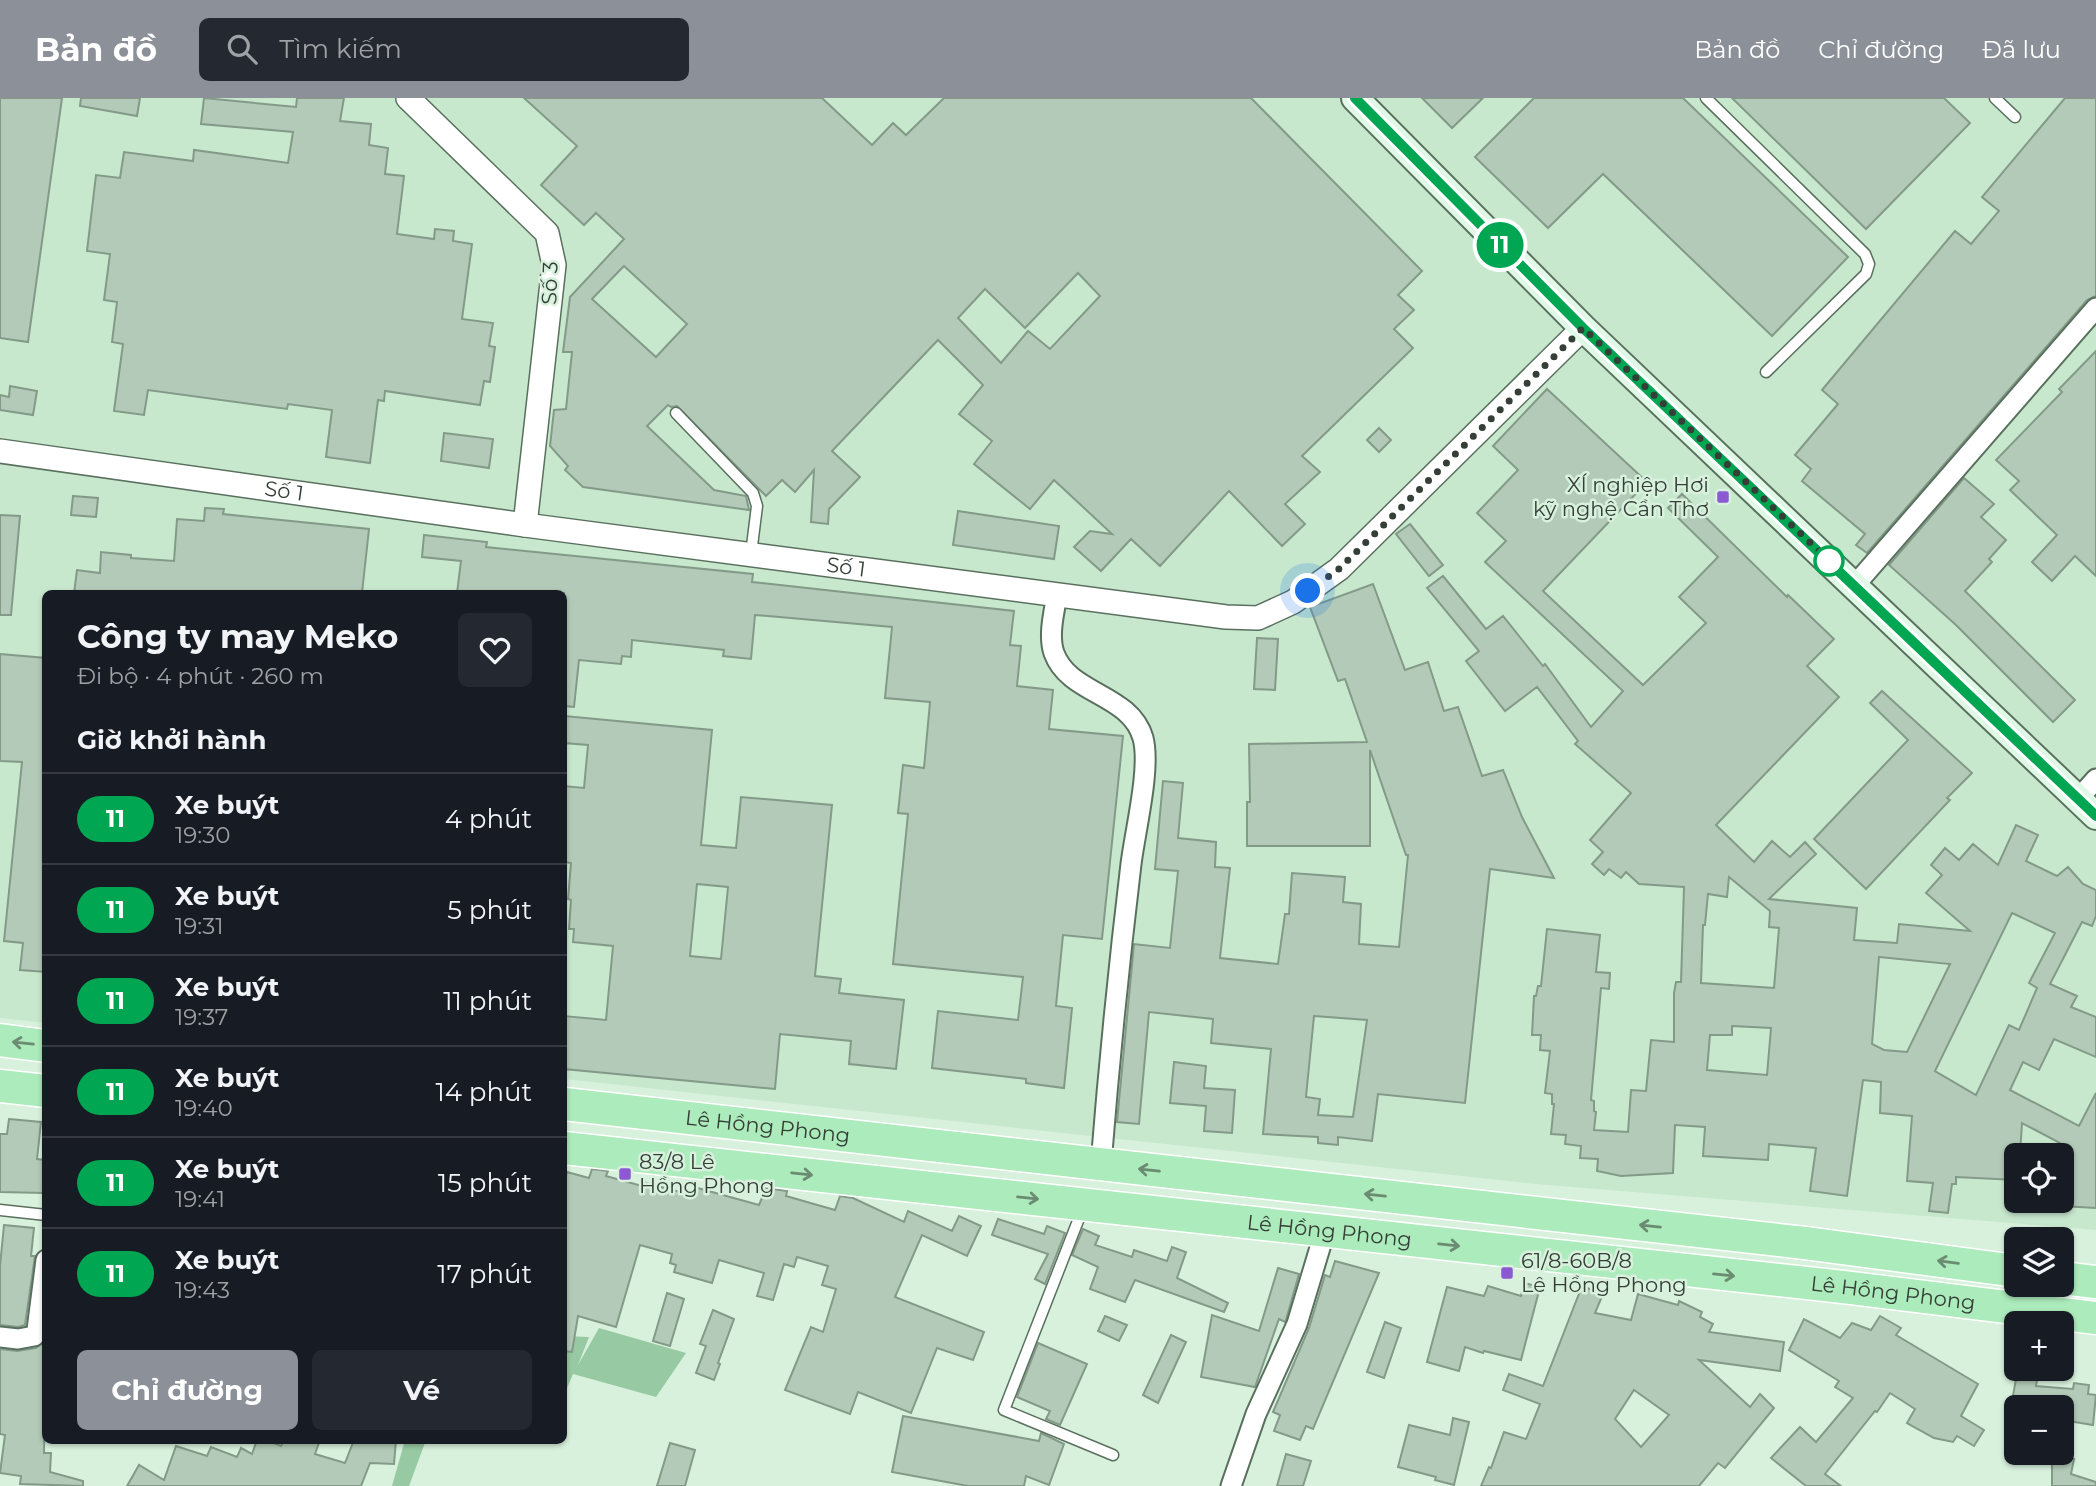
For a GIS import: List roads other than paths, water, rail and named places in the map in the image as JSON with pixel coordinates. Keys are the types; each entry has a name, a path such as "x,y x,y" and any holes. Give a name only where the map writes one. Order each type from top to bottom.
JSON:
{"highway":[{"path":"0,1040 42,1045"},
{"path":"0,1086 42,1091"},
{"name":"Lê Hồng Phong","path":"567,1104 1805,1243 2004,1270"},
{"name":"Lê Hồng Phong","path":"567,1147 1843,1287 2096,1318"},
{"path":"2074,1279 2096,1282"}],"main road":[{"path":"1355,98 1583,328 1855,585 2090,797"}],"street":[{"name":"Số 3","path":"408,98 547,233 554,265 525,525"},
{"path":"1855,585 2096,308"},
{"name":"Số 1","path":"0,451 525,525 1226,617 1258,618 1293,602 1339,569 1583,328"},
{"path":"1057,595 1052,631 1053,651 1061,667 1085,686 1117,703 1134,719 1143,739 1144,777 1136,820 1116,992 1101,1164"},
{"path":"1231,1486 1256,1414 1297,1324 1325,1231"},
{"path":"0,1337 19,1339 34,1336 42,1292"}],"lane":[{"path":"1706,98 1865,254 1869,264 1866,274 1766,372"},
{"path":"1995,98 2015,117"},
{"path":"676,413 753,493 757,506 751,555"},
{"path":"1085,1205 1004,1410 1113,1455"},
{"path":"0,1210 42,1214"}],"place":[{"name":"XÍ nghiệp Hơi kỹ nghệ Cần Thơ","path":"1723,497"},
{"name":"83/8 Lê Hồng Phong","path":"625,1174"},
{"name":"61/8-60B/8 Lê Hồng Phong","path":"1507,1273"}]}
